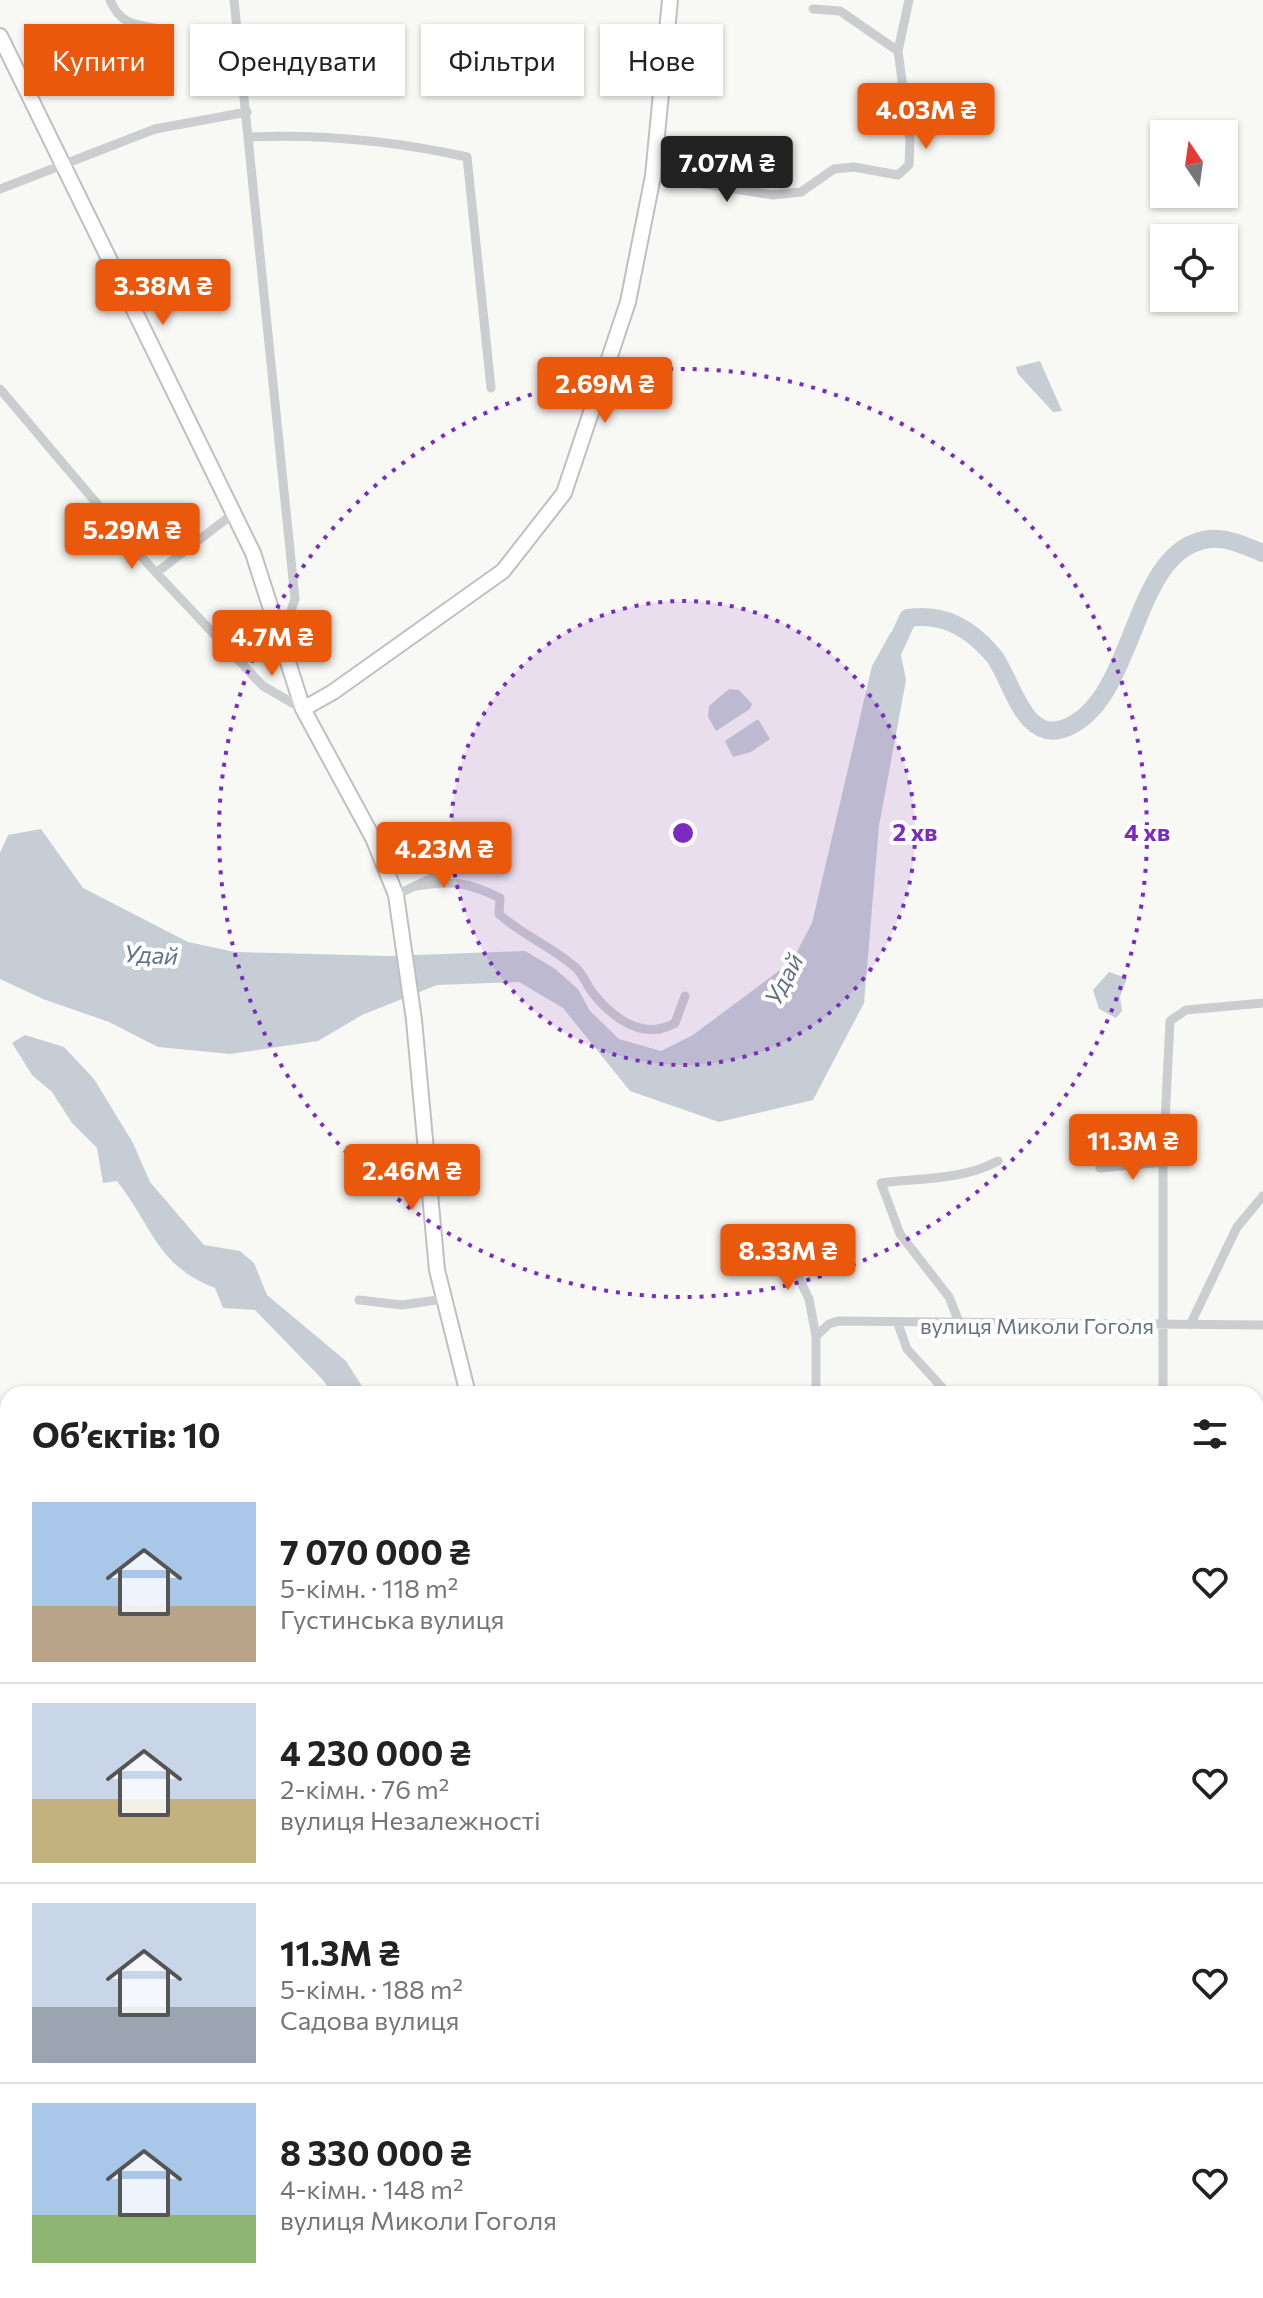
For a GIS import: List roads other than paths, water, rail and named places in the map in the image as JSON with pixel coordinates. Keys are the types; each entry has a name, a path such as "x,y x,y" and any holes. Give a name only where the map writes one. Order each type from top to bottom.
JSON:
{"main road":[{"path":"303,709 333,692 503,571 564,493 628,302 653,176 670,0"},
{"path":"0,36 253,553 303,709 373,838 396,895 402,917 414,1020 437,1270 466,1386"}],"street":[{"path":"110,0 117,16 127,24"},
{"path":"234,0 295,599 282,636"},
{"path":"653,176 773,195 801,192 834,169 854,167 898,175 909,165 910,140 898,51 909,0"},
{"path":"813,9 840,5 898,51"},
{"path":"0,189 64,167 155,129 247,112"},
{"path":"249,137 302,135 361,138 467,157 491,388"},
{"path":"0,389 156,573 263,686 303,709"},
{"path":"156,573 234,513"},
{"path":"396,895 434,877 443,854 460,840"},
{"path":"416,886 449,881 500,898 499,914 579,970 593,992 614,1014 642,1031 660,1032 675,1023 685,996"},
{"path":"1163,1386 1163,1162 1168,1030 1175,1015 1186,1010 1263,1003"},
{"path":"959,1322 949,1297 900,1234 881,1183 954,1175 984,1169 998,1161"},
{"path":"1100,1168 1163,1162"},
{"path":"1190,1325 1237,1227 1263,1196"},
{"path":"781,1241 809,1299 816,1336 816,1386"},
{"path":"359,1300 402,1305 444,1299"},
{"name":"вулиця Миколи Гоголя","path":"816,1336 829,1324 838,1321 898,1324 1263,1325"},
{"path":"898,1324 907,1349 941,1386"}],"water":[{"path":"1040,361 1062,411 1053,412 1018,374 1016,367"},
{"path":"891,632 897,635 906,680 879,826 864,1003 813,1100 719,1122 630,1091 563,1008 519,982 437,985 362,1015 318,1041 230,1054 158,1047 109,1022 43,999 0,979 0,853 8,835 41,829 83,888 188,942 235,952 389,956 525,951 554,968 578,989 590,1011 619,1039 661,1051 693,1035 792,961 812,923 872,666"},
{"path":"729,689 739,690 752,704 750,709 716,731 708,717 709,706"},
{"path":"758,719 770,739 751,752 733,757 725,741"},
{"path":"1109,972 1127,978 1120,997 1122,1011 1116,1018 1099,1009 1093,990"},
{"path":"25,1035 64,1047 94,1079 133,1143 150,1182 204,1245 240,1251 254,1263 267,1295 346,1361 362,1386 327,1386 255,1310 223,1308 215,1288 180,1268 157,1243 117,1181 103,1183 97,1148 72,1123 52,1092 32,1075 12,1043"}],"waterway":[{"name":"Удай","path":"890,657 908,618 945,620 975,637 993,655 1030,719 1040,727 1053,731 1068,727 1091,710 1109,686 1149,594 1164,567 1184,548 1217,539 1263,553"}]}
